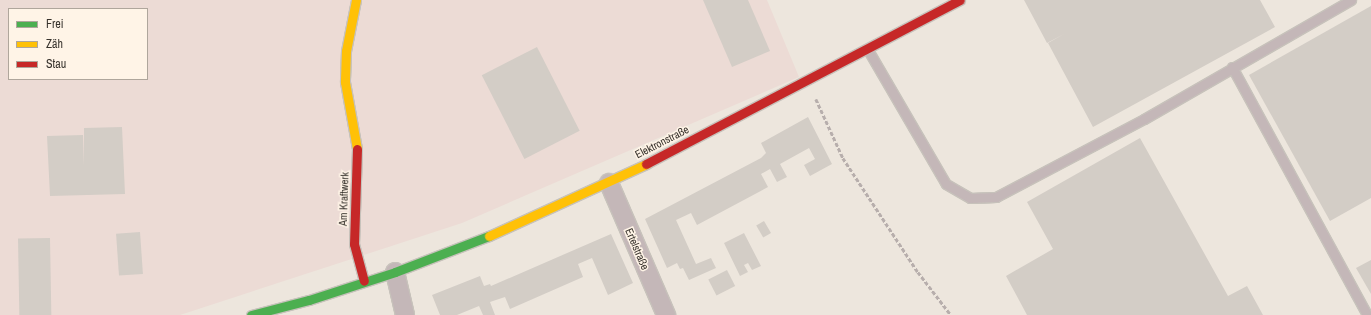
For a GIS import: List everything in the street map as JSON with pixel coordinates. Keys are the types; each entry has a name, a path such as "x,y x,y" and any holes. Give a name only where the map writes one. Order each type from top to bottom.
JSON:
{"street":[{"name":"Am Kraftwerk","path":"356,0 346,51 345,82 357,150 354,244 364,281"},
{"name":"Elektronstraße","path":"364,281 395,272 515,226 609,183 868,50 960,0"},
{"name":"Ertelstraße","path":"609,183 666,315"},
{"path":"395,272 405,315"},
{"path":"251,315 308,304 364,281"}],"lane":[{"path":"868,50 946,184 970,198 996,197 1144,119 1232,67 1351,0"},
{"path":"1232,67 1367,315"}],"path":[{"path":"808,80 843,158 918,272 951,315"}],"shaded area":[{"path":"0,0 767,0 799,77 462,223 180,315 0,315"}],"building":[{"path":"703,0 748,0 770,51 732,67"},
{"path":"1024,0 1260,0 1275,27 1093,127 1048,43 1064,34 1047,43"},
{"path":"1371,6 1371,198 1330,221 1249,75"},
{"path":"537,47 580,131 524,159 482,75"},
{"path":"808,117 832,164 810,176 804,165 815,159 809,148 780,164 787,177 777,182 770,169 761,174 768,187 697,225 691,213 676,220 696,264 711,258 716,268 689,280 683,268 680,269 677,263 667,268 645,219 761,158 766,153 761,143"},
{"path":"122,127 125,194 50,196 47,136 83,135 84,166 84,128"},
{"path":"1140,138 1228,296 1247,286 1263,315 1027,315 1006,276 1053,249 1027,202"},
{"path":"764,221 771,233 763,238 756,226"},
{"path":"140,232 143,274 119,276 116,234"},
{"path":"744,233 761,266 752,270 748,263 744,265 748,272 740,276 724,243"},
{"path":"611,234 633,283 608,295 592,258 578,264 583,277 510,309 505,297 490,302 495,315 483,315 479,306 457,315 440,315 432,295 480,276 484,286 490,284 491,286"},
{"path":"50,238 51,315 19,315 18,239"},
{"path":"1371,260 1371,294 1356,268"},
{"path":"727,270 735,286 716,296 708,280"}],"traffic: fast":[{"path":"251,315 309,300 395,272 489,236"}],"traffic: slow":[{"path":"356,0 346,51 345,82 357,149"},
{"path":"489,236 646,164"}],"traffic: jam":[{"path":"646,164 960,0"},
{"path":"357,149 354,244 364,281"}]}
